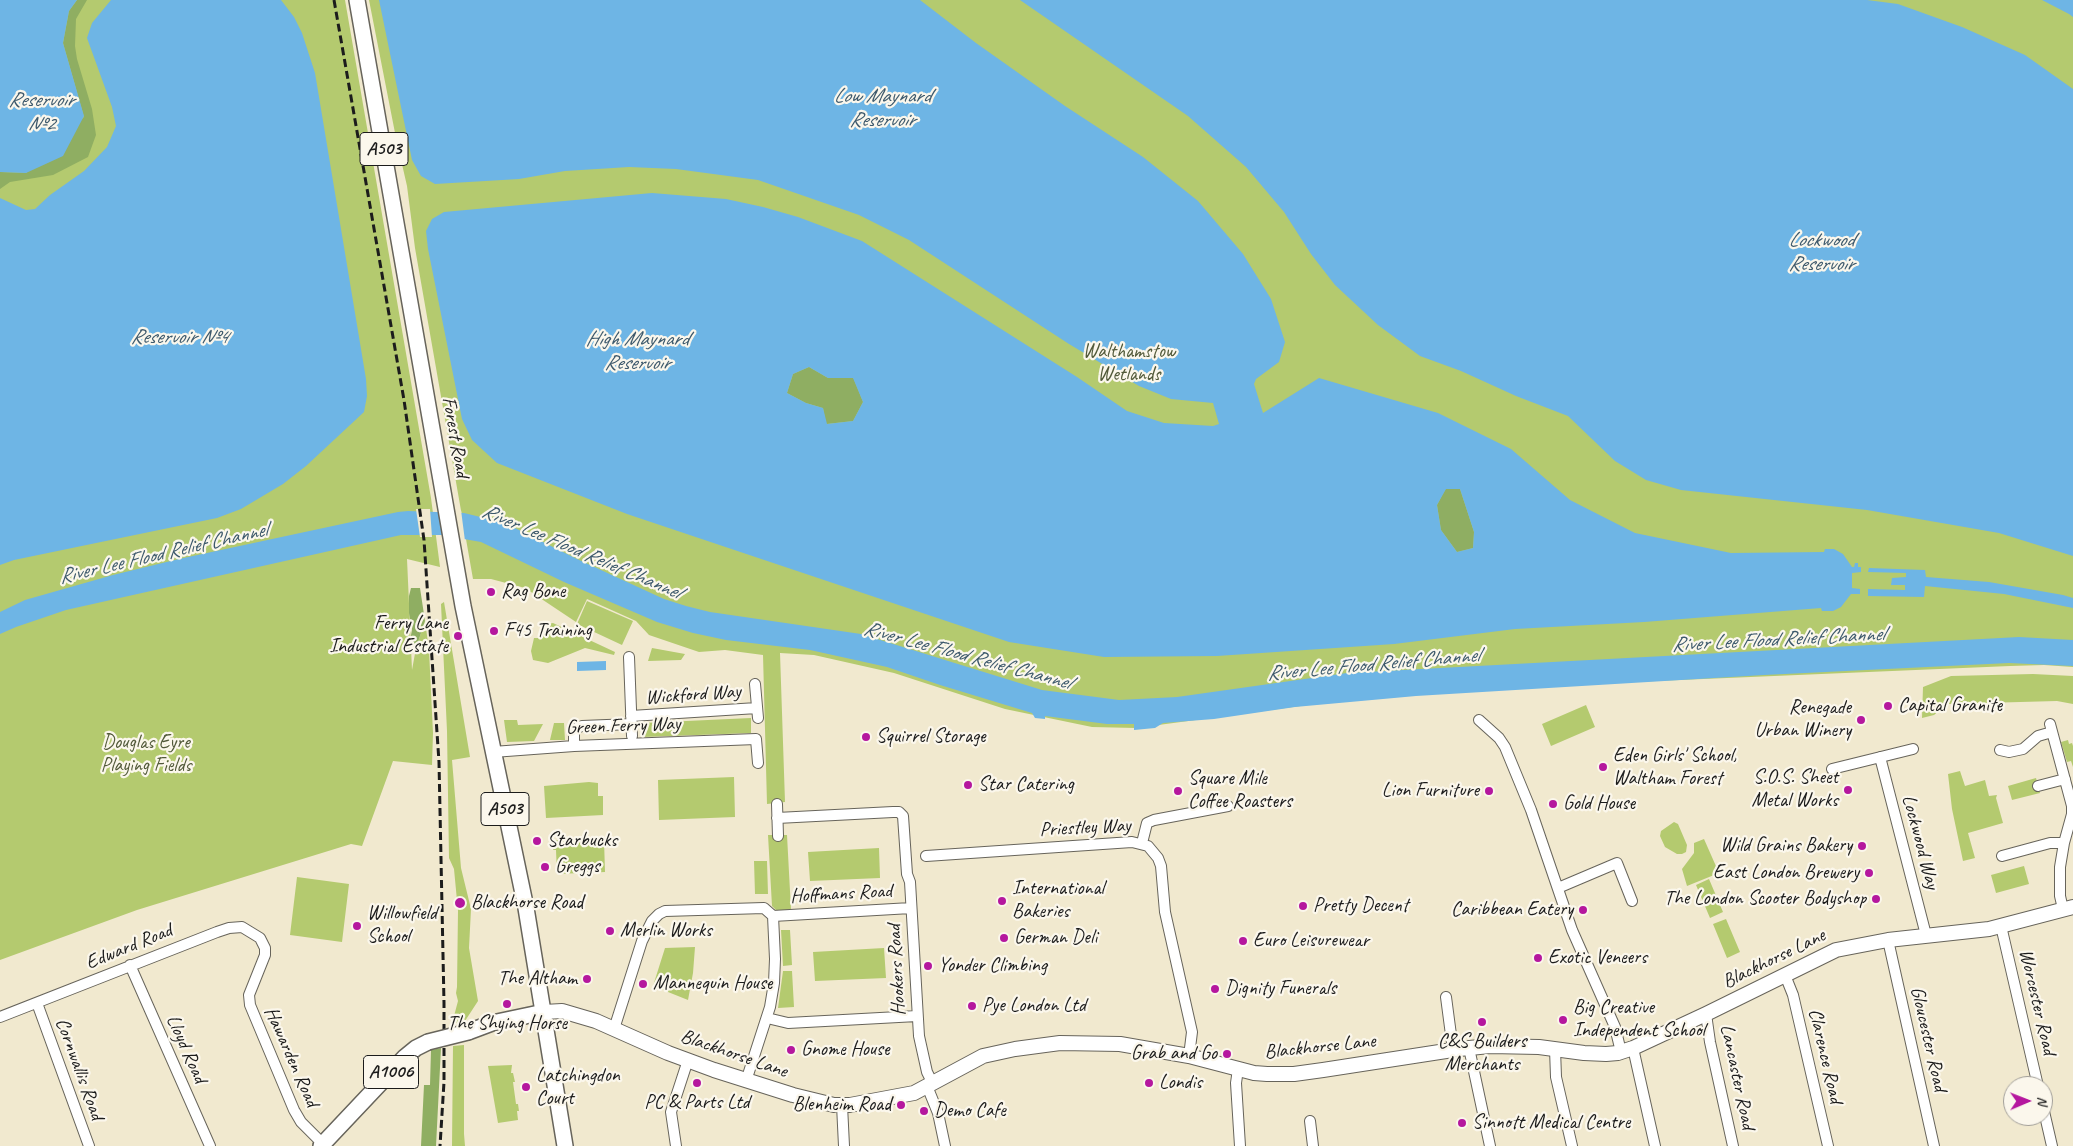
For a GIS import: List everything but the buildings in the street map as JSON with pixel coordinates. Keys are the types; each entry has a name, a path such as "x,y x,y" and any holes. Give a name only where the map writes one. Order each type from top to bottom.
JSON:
{"main road":[{"name":"Forest Road","path":"357,0 463,606 526,908 565,1146"},
{"name":"Blackhorse Lane","path":"544,1012 565,1012 596,1021 688,1060 746,1081 793,1096 842,1105 888,1099 914,1093 982,1056 1049,1044 1105,1043 1189,1056 1254,1073 1294,1074 1469,1048 1516,1046 1596,1054 1627,1050 1706,1014 1836,950 1889,944 1926,935 2001,926 2068,908"},
{"name":"A1006","path":"322,1145 405,1057 416,1048 428,1042 468,1032 492,1023 544,1012"}],"street":[{"path":"629,657 632,736"},
{"name":"Wickford Way","path":"574,746 574,728 582,726 631,720 757,713 755,684"},
{"path":"1479,720 1499,738 1505,748 1531,810 1572,930 1627,1050 1655,1146"},
{"path":"2000,750 2008,752 2023,749 2051,728 2072,806 2072,814 2060,867 2060,896 2068,908"},
{"name":"Green Ferry Way","path":"492,752 574,746 756,738 758,763"},
{"path":"1832,768 1912,749"},
{"name":"Lockwood Way","path":"1880,757 1926,935"},
{"path":"2038,786 2065,779"},
{"path":"776,804 778,836"},
{"path":"1142,843 1147,823 1228,806"},
{"name":"Hookers Road","path":"778,818 899,812 903,816 907,874 910,882 918,1036 930,1084"},
{"name":"Priestley Way","path":"926,856 1132,842 1142,843 1153,851 1158,858 1160,866 1165,912 1192,1032 1189,1056"},
{"path":"2002,856 2050,843 2064,843"},
{"path":"1558,888 1618,863 1632,901"},
{"path":"614,1029 642,941 652,921 658,914 665,911 757,907 768,910 773,916 775,969 767,1018 746,1081"},
{"name":"Hoffmans Road","path":"773,916 911,908"},
{"name":"Worcester Road","path":"2001,926 2036,1076"},
{"name":"Edward Road","path":"0,1017 130,965 234,927 242,927 256,934 265,948"},
{"name":"Gloucester Road","path":"1889,944 1934,1146"},
{"name":"Hawarden Road","path":"265,948 248,995 248,1001 294,1110 301,1122 322,1145"},
{"name":"Lloyd Road","path":"130,965 210,1146"},
{"name":"Clarence Road","path":"1785,975 1793,995 1828,1146"},
{"path":"1446,997 1453,1050"},
{"name":"Cornwallis Road","path":"36,1003 89,1146"},
{"name":"Lancaster Road","path":"1706,1014 1710,1042 1733,1146"},
{"path":"767,1018 788,1023 917,1016"},
{"path":"1469,1048 1490,1146"},
{"path":"1555,1049 1556,1077 1572,1146"},
{"path":"676,1146 671,1112 688,1060"},
{"path":"1238,1068 1236,1083 1240,1146"},
{"path":"930,1084 945,1143"},
{"path":"842,1105 844,1146"},
{"path":"1310,1122 1313,1146"},
{"path":"2047,1126 2052,1146"}],"green space":[{"name":"Douglas Eyre Playing Fields","path":"0,0 345,0 431,498 440,567 407,559 412,670 416,648 425,621 429,650 433,733 432,765 393,761 362,846 351,844 137,910 0,960"},
{"path":"77,0 87,0 76,19 75,46 92,109 96,135 88,157 53,175 10,182 0,189 0,172 26,173 84,117 63,43 69,11"},
{"name":"Walthamstow Wetlands","path":"369,0 2073,0 2073,667 2044,665 2010,666 1609,683 1353,699 1136,728 1092,727 1005,709 894,673 814,655 780,653 785,802 767,804 763,655 725,650 699,652 649,635 636,621 587,599 576,622 525,588 491,579 473,579 415,248 407,186"},
{"path":"809,367 828,378 853,377 863,402 853,421 826,424 823,408 806,403 787,393 793,374"},
{"path":"1446,488 1460,489 1474,532 1473,548 1457,552 1441,530 1437,505"},
{"path":"411,588 420,588 425,621 416,648 409,645 412,630 409,613"},
{"path":"587,601 633,621 622,645 577,624"},
{"path":"444,602 470,757 452,760 461,868 471,909 469,948 478,1001 465,1021 455,1023 454,1016 458,1001 456,993 458,911 454,869 449,858 447,731 441,604"},
{"path":"553,623 615,652 614,655 585,648 548,663 533,660 531,651 534,638 543,638 548,624"},
{"path":"652,648 685,654 681,660 648,661"},
{"path":"2033,674 2073,676 2073,704 2057,701 1947,704 1934,715 1922,718 1923,687 1951,676"},
{"path":"1586,705 1595,727 1551,746 1542,724"},
{"path":"751,718 751,733 643,737 643,723"},
{"path":"504,720 517,720 518,725 543,724 534,741 507,742"},
{"path":"554,723 564,723 565,740 550,740"},
{"path":"2068,740 2069,744 2072,743 2073,746 2073,767 2071,761 2067,762 2061,742"},
{"path":"1960,771 1965,786 1985,780 1989,796 1997,795 1996,798 2003,823 1968,833 1975,858 1963,861 1952,809 1948,774"},
{"path":"734,777 735,817 659,820 658,780"},
{"path":"2036,778 2040,793 2012,800 2008,786"},
{"path":"598,783 598,796 603,796 603,815 546,818 544,786"},
{"path":"1674,822 1678,824 1687,845 1686,852 1682,854 1677,854 1665,847 1660,836 1661,831"},
{"path":"768,835 787,835 791,910 776,910 772,906"},
{"path":"1704,839 1719,873 1687,886 1682,869 1694,853 1694,843"},
{"path":"553,840 604,840 605,872 557,874 556,850 553,850"},
{"path":"879,848 880,878 810,881 808,852"},
{"path":"754,861 767,861 768,894 755,894"},
{"path":"2024,866 2029,884 1996,893 1991,875"},
{"path":"297,877 349,884 342,942 290,935"},
{"path":"1709,879 1723,912 1710,918 1696,885"},
{"path":"1726,919 1740,952 1727,958 1713,924"},
{"path":"781,930 790,930 792,965 783,966"},
{"path":"695,947 688,1000 653,986 665,948"},
{"path":"884,948 886,978 815,981 813,952"},
{"path":"783,971 792,971 794,1007 778,1008"},
{"path":"464,1045 465,1146 452,1146 453,1046"},
{"path":"441,1048 436,1146 421,1146 424,1085 430,1085 431,1050"},
{"path":"512,1065 511,1073 513,1073 515,1082 513,1082 516,1104 518,1104 519,1111 517,1111 518,1120 498,1123 488,1066"}],"water":[{"name":"Reservoir №2","path":"0,0 77,0 69,11 63,43 84,116 63,156 26,173 0,172"},
{"name":"Reservoir №4","path":"111,0 281,0 294,17 302,33 315,73 366,379 367,396 364,412 306,466 283,484 241,509 217,518 14,560 0,565 0,198 26,210 35,209 50,195 84,171 107,147 116,126 112,107 87,38 92,23"},
{"name":"High Maynard Reservoir","path":"379,0 920,0 976,43 1065,106 1143,157 1198,201 1243,254 1271,299 1285,342 1279,362 1256,379 1254,384 1263,413 1319,378 1438,413 1511,449 1570,500 1635,533 1731,553 1824,552 1825,549 1834,549 1843,554 1852,567 1854,567 1855,563 1858,563 1858,567 1861,567 1861,572 1852,573 1852,588 1860,589 1860,594 1851,594 1841,607 1833,611 1822,611 1821,608 1644,622 1515,629 1394,644 1217,656 1104,657 1009,642 627,514 497,463 472,440 462,419 428,249 426,231 432,219 444,212 652,193 726,199 763,207 798,217 862,241 1077,377 1127,411 1164,423 1213,426 1219,424 1213,403 1171,399 1139,386 1069,344 909,240 859,215 758,180 676,169 629,167 565,171 519,179 435,184 421,176 412,160","holes":["809,367 828,378 853,378 863,402 853,421 827,424 823,408 806,403 787,393 793,374","1446,489 1460,489 1474,532 1473,548 1457,552 1441,530 1437,505"]},
{"name":"Lockwood Reservoir","path":"1020,0 1867,0 1898,4 1962,27 2025,55 2073,89 2073,556 1999,533 1867,510 1681,490 1646,480 1615,461 1568,416 1516,396 1461,371 1420,356 1378,325 1335,285 1311,254 1284,212 1246,167 1188,116"},
{"path":"2042,0 2073,0 2073,17 2069,14"},
{"path":"408,511 464,513 505,523 664,599 686,606 710,612 861,634 1042,690 1119,700 1177,697 1347,673 2019,637 2073,640 2073,666 2009,663 1764,675 1416,696 1295,707 1214,719 1163,723 1155,728 1134,730 1134,724 1107,724 1045,716 1045,719 1035,718 1032,713 887,667 810,650 726,640 693,633 657,622 564,582 481,542 441,535 401,535 66,610 0,634 0,612 25,600 113,575 179,559"},
{"path":"1869,568 1925,570 1926,577 1989,582 2063,595 2073,598 2073,608 2004,594 1925,586 1924,597 1868,596 1868,589 1905,590 1905,585 1891,585 1892,578 1906,577 1906,573 1868,572"},
{"path":"606,661 606,670 577,671 577,662"}],"pier":[{"path":"416,509 430,509 432,537 420,537"},
{"path":"439,510 461,510 465,541 443,537"}],"railway":[{"path":"334,0 404,400 424,540 439,762 444,1003 444,1082 440,1146"}],"place":[{"name":"Rag Bone","path":"491,592"},
{"name":"F45 Training","path":"494,631"},
{"name":"Ferry Lane Industrial Estate","path":"458,636"},
{"name":"Capital Granite","path":"1888,706"},
{"name":"Renegade Urban Winery","path":"1861,720"},
{"name":"Squirrel Storage","path":"866,737"},
{"name":"Eden Girls' School, Waltham Forest","path":"1603,767"},
{"name":"Star Catering","path":"968,785"},
{"name":"S.O.S. Sheet Metal Works","path":"1848,790"},
{"name":"Square Mile Coffee Roasters","path":"1178,791"},
{"name":"Lion Furniture","path":"1489,791"},
{"name":"Gold House","path":"1553,804"},
{"name":"Starbucks","path":"537,841"},
{"name":"Wild Grains Bakery","path":"1862,846"},
{"name":"Greggs","path":"545,867"},
{"name":"East London Brewery","path":"1869,873"},
{"name":"The London Scooter Bodyshop","path":"1876,899"},
{"name":"International Bakeries","path":"1002,901"},
{"name":"Blackhorse Road","path":"460,903"},
{"name":"Pretty Decent","path":"1303,906"},
{"name":"Caribbean Eatery","path":"1583,910"},
{"name":"Willowfield School","path":"357,926"},
{"name":"Merlin Works","path":"610,931"},
{"name":"German Deli","path":"1004,938"},
{"name":"Euro Leisurewear","path":"1243,941"},
{"name":"Exotic Veneers","path":"1538,958"},
{"name":"Yonder Climbing","path":"928,966"},
{"name":"The Altham","path":"587,979"},
{"name":"Mannequin House","path":"643,984"},
{"name":"Dignity Funerals","path":"1215,989"},
{"name":"The Shying Horse","path":"507,1004"},
{"name":"Pye London Ltd","path":"972,1006"},
{"name":"Big Creative Independent School","path":"1563,1020"},
{"name":"C&S Builders Merchants","path":"1482,1022"},
{"name":"Gnome House","path":"791,1050"},
{"name":"Grab and Go","path":"1227,1054"},
{"name":"PC & Parts Ltd","path":"697,1083"},
{"name":"Londis","path":"1149,1083"},
{"name":"Latchingdon Court","path":"526,1087"},
{"name":"Blenheim Road","path":"901,1105"},
{"name":"Demo Cafe","path":"924,1111"},
{"name":"Sinnott Medical Centre","path":"1462,1123"}],"water label":[{"name":"Low Maynard Reservoir","path":"882,108"},
{"name":"River Lee Flood Relief Channel","path":"581,552"},
{"name":"River Lee Flood Relief Channel","path":"163,554"},
{"name":"River Lee Flood Relief Channel","path":"1778,640"},
{"name":"River Lee Flood Relief Channel","path":"967,656"},
{"name":"River Lee Flood Relief Channel","path":"1373,665"}]}
